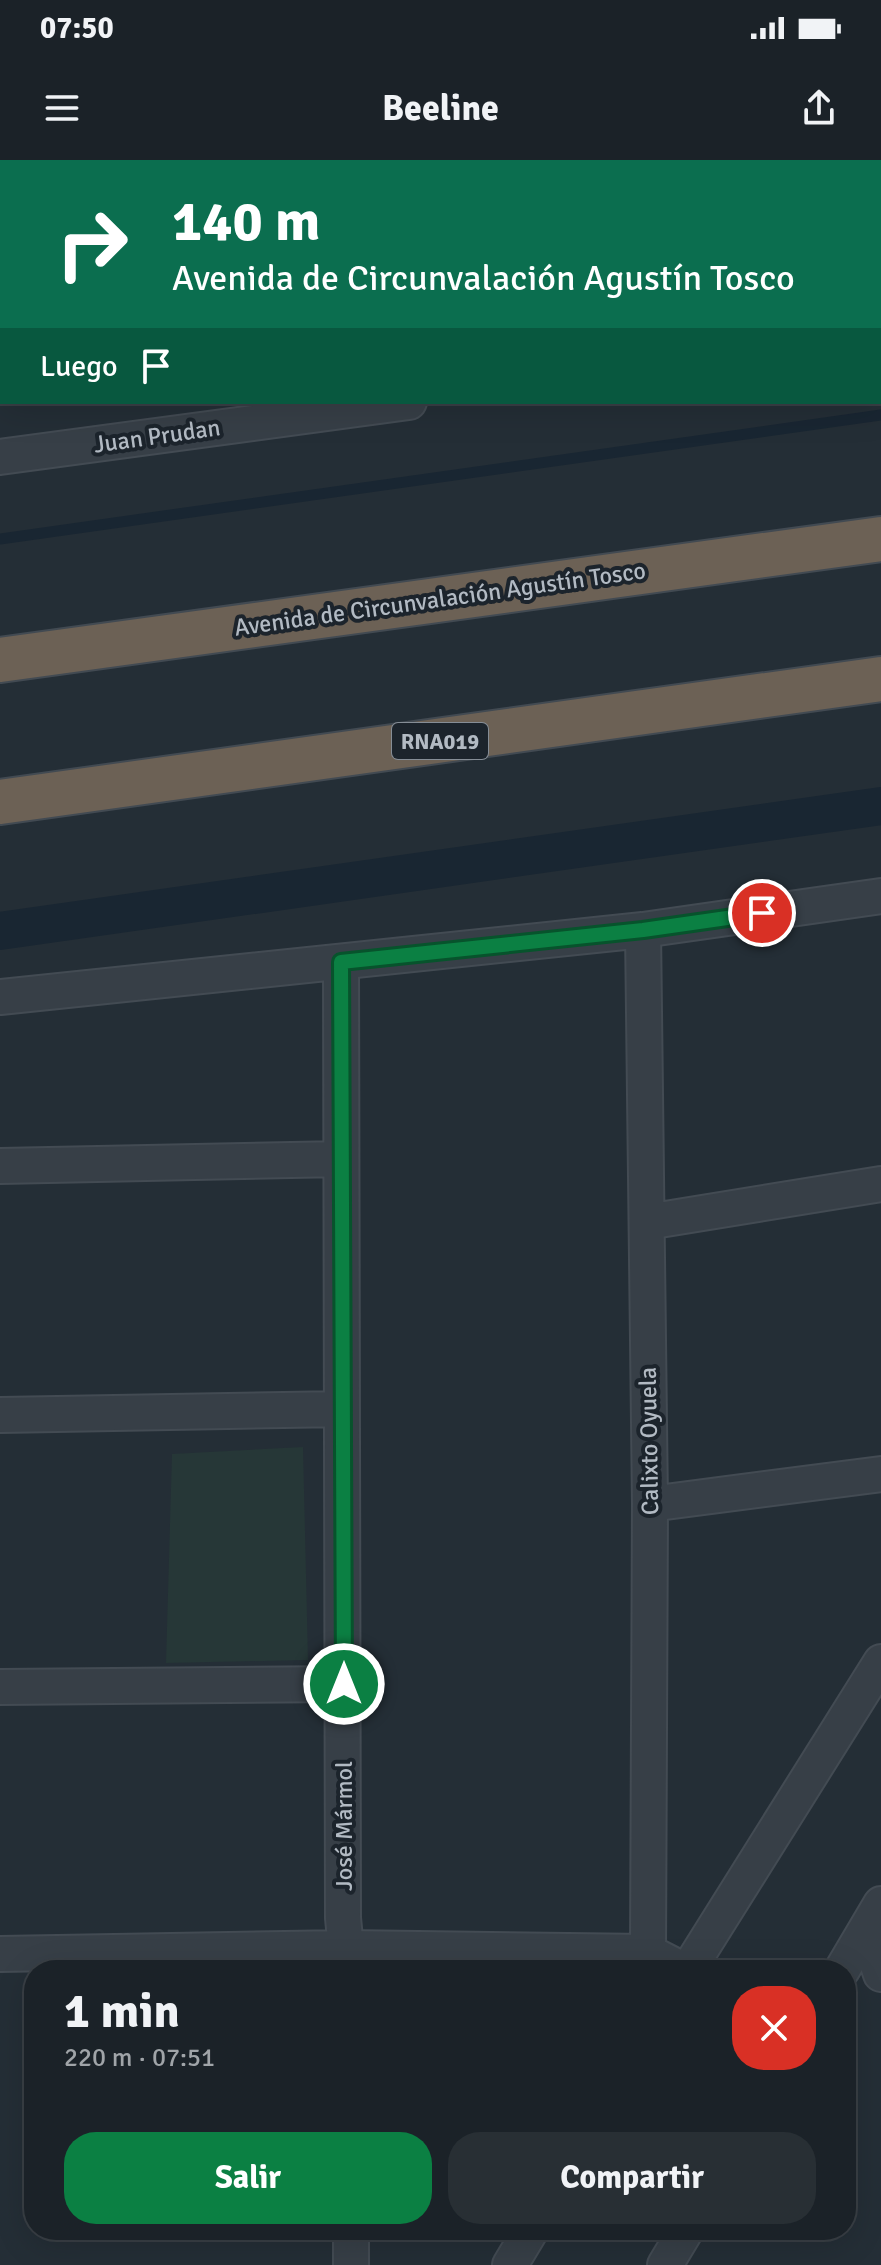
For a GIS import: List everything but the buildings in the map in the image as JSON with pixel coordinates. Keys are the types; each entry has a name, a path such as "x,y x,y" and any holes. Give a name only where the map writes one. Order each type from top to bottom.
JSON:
{"highway":[{"name":"Avenida de Circunvalación Agustín Tosco","path":"0,660 881,539"},
{"name":"RNA019","path":"0,802 881,679"}],"street":[{"name":"Juan Prudan","path":"0,457 394,404"},
{"path":"0,997 643,930 881,896"},
{"name":"Calixto Oyuela","path":"643,930 650,1504 648,1952"},
{"name":"José Mármol","path":"341,962 346,1959"},
{"path":"0,1166 341,1159"},
{"path":"647,1222 881,1184"},
{"path":"0,1415 342,1409"},
{"path":"650,1504 881,1474"},
{"path":"692,1960 881,1662"},
{"path":"0,1687 344,1684"},
{"path":"848,1960 874,1917"},
{"path":"874,1917 881,1974"},
{"path":"0,1954 346,1959 648,1952 665,1960"},
{"path":"351,2240 351,2265"},
{"path":"510,2265 525,2240"},
{"path":"665,2265 680,2240"}],"shaded area":[{"path":"303,1447 308,1660 166,1663 172,1454"}],"waterway":[{"path":"0,539 881,415"},
{"path":"0,931 881,806"}],"route":[{"path":"344,1684 341,962 643,930 762,913"}]}
